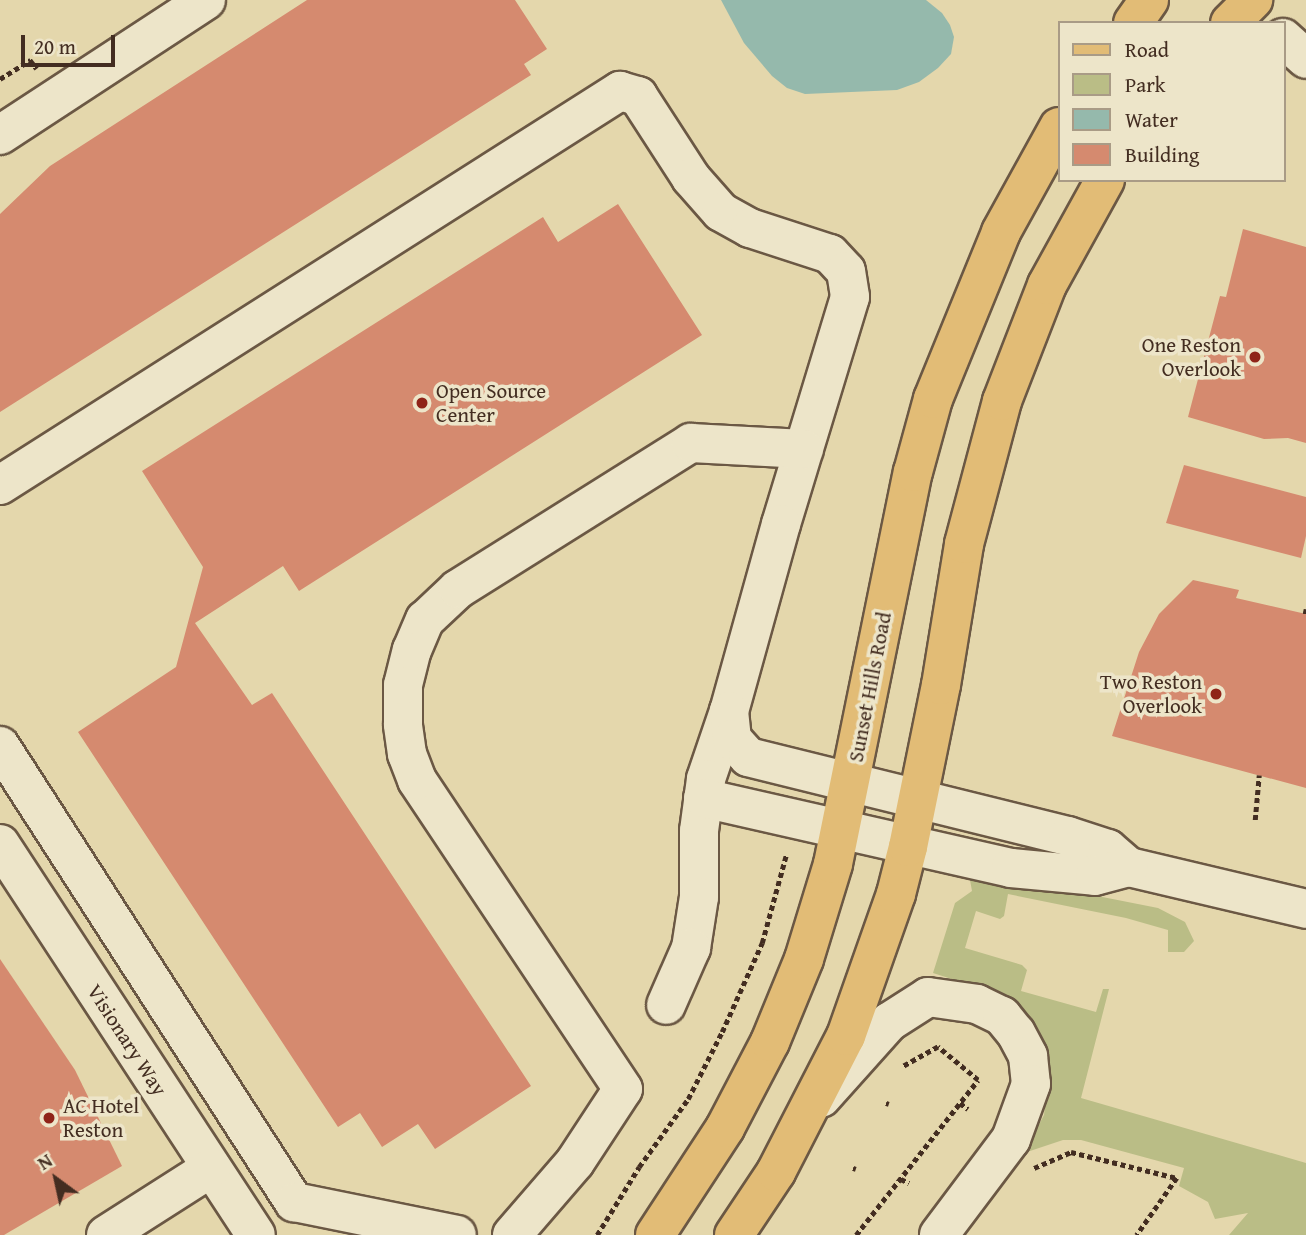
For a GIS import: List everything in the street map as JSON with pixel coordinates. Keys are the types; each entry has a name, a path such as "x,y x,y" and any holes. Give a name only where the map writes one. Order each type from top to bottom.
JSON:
{"main road":[{"path":"1134,21 1149,0"},
{"name":"Sunset Hills Road","path":"655,1235 725,1128 769,1042 804,959 840,830 913,472 933,399 1001,232 1058,129"},
{"path":"734,1235 776,1172 846,1036 896,894 918,797 964,544 1002,401 1047,285 1104,182"}],"street":[{"path":"0,135 206,0"},
{"path":"1285,40 1306,59"},
{"path":"0,485 620,91 638,96 691,178 721,212 750,228 830,254 846,271 850,297 729,711 706,779 699,831 699,897 691,948 666,1005"},
{"path":"512,1235 575,1162 623,1089 417,780 407,754 403,724 402,685 412,650 425,620 458,589 691,443 804,449"},
{"path":"729,711 732,739 748,757 1068,836 1108,849 1129,867 1306,909"},
{"path":"0,746 294,1202 457,1235"},
{"path":"703,798 1011,868 1095,876 1129,867"},
{"name":"Visionary Way","path":"0,844 256,1235"},
{"path":"810,1110 889,1022 928,998 977,1004 1002,1016 1016,1033 1028,1056 1031,1084 1011,1139 940,1235"},
{"path":"106,1235 211,1168"}],"path":[{"path":"1255,820 1259,775"},
{"path":"597,1235 639,1167 688,1099 722,1032 762,943 786,855"},
{"path":"856,1235 978,1080 938,1047 902,1067"},
{"path":"960,1103 968,1109"},
{"path":"1031,1171 1071,1152 1177,1178 1137,1235"},
{"path":"901,1179 909,1183"}],"green space":[{"path":"984,878 1067,890 1158,908 1185,922 1194,941 1184,952 1168,952 1168,930 1126,918 1008,894 1004,916 1000,919 976,911 965,948 1022,965 1027,970 1021,991 1096,1012 1103,989 1109,989 1081,1098 1306,1163 1306,1235 1229,1235 1248,1213 1215,1219 1208,1202 1179,1186 1184,1168 1081,1140 1063,1140 1024,1153 1044,1115 1049,1070 1039,1030 1014,999 933,973 955,903 972,891 970,880"}],"water":[{"path":"721,0 926,0 942,13 950,25 954,37 951,54 919,82 897,90 805,94 787,88 772,76 744,43"}],"building":[{"path":"307,0 515,0 547,49 524,64 531,75 0,412 0,214 50,166"},
{"path":"618,204 702,335 299,591 283,566 195,623 252,705 272,693 531,1086 435,1149 418,1124 382,1147 360,1113 338,1127 78,732 176,667 203,567 142,471 543,217 558,242"},
{"name":"One Reston Overlook","path":"1243,229 1306,247 1306,443 1288,438 1264,439 1188,417 1220,296 1226,297"},
{"path":"1184,465 1306,497 1306,536 1301,558 1166,523"},
{"name":"Two Reston Overlook","path":"1193,580 1239,590 1236,598 1306,614 1306,788 1112,736 1139,652 1159,614"},
{"name":"AC Hotel Reston","path":"0,959 75,1070 122,1166 4,1235 0,1235"}],"place":[{"name":"One Reston Overlook","path":"1255,357"},
{"name":"Open Source Center","path":"422,403"},
{"name":"Two Reston Overlook","path":"1216,694"},
{"name":"AC Hotel Reston","path":"49,1118"}]}
